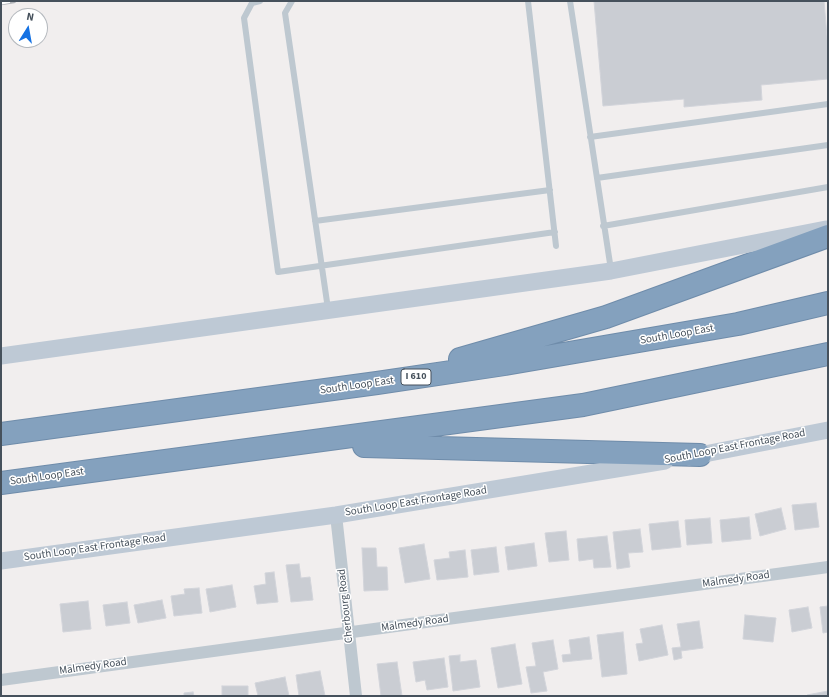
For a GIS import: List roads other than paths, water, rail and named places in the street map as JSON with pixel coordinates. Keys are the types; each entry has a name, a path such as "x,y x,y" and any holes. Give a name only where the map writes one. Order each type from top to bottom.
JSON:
{"highway":[{"path":"377,383 606,317 828,236"},
{"name":"South Loop East","path":"1,434 506,364 738,324 828,303"},
{"name":"South Loop East","path":"1,483 583,405 828,354"},
{"path":"299,444 700,455"}],"main road":[{"path":"1,356 611,271 828,228"},
{"name":"South Loop East Frontage Road","path":"1,561 336,515 700,455 828,430"}],"street":[{"name":"Cherbourg Road","path":"336,515 356,696"},
{"name":"Malmedy Road","path":"1,680 828,567"}],"lane":[{"path":"260,1 252,3 244,18 278,272 555,232"},
{"path":"292,1 285,13 328,310"},
{"path":"528,1 556,246"},
{"path":"570,1 611,271"},
{"path":"590,137 828,104"},
{"path":"597,178 828,145"},
{"path":"604,226 828,186"},
{"path":"315,221 550,190"}],"railway":[{"path":"1,3 14,1"}]}
